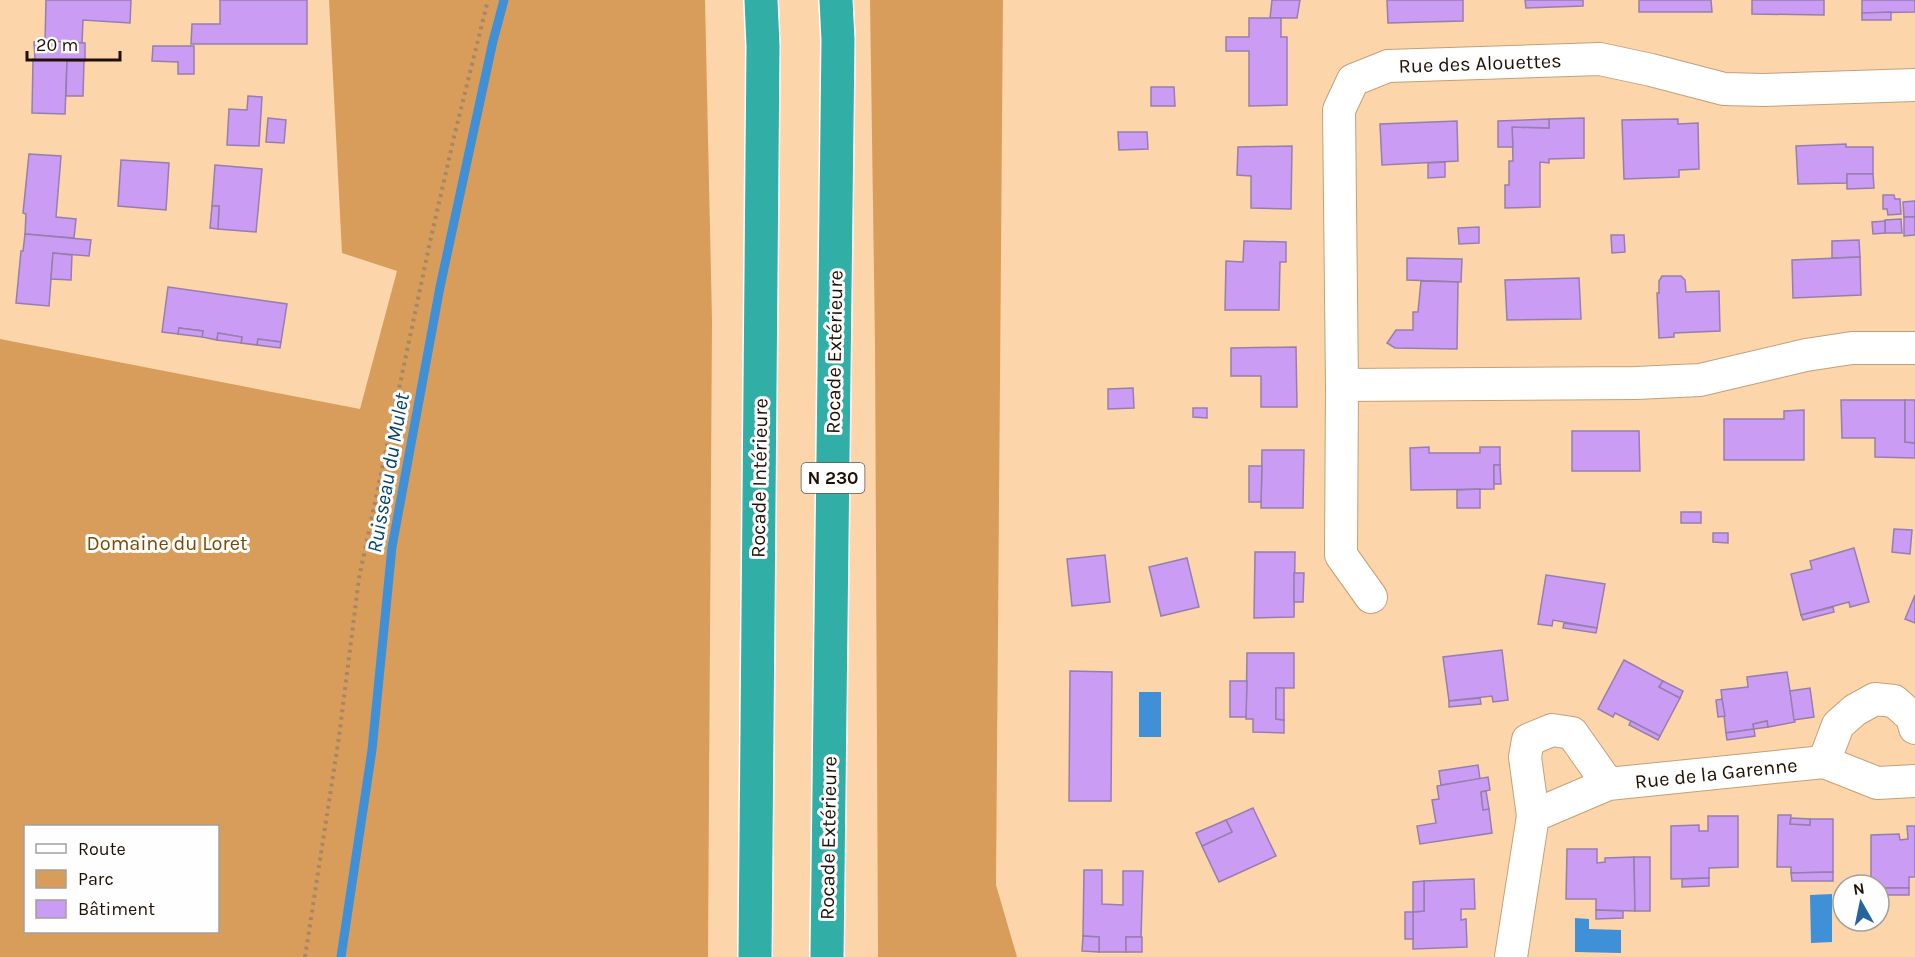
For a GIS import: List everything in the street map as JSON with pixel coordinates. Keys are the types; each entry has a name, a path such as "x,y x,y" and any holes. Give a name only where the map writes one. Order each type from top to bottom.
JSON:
{"highway":[{"name":"Rocade Intérieure","path":"754,957 763,46 761,0"},
{"name":"Rocade Extérieure","path":"827,957 838,40 836,0"}],"street":[{"name":"Rue des Alouettes","path":"1371,597 1341,555 1339,110 1353,80 1388,66 1600,59 1724,89 1763,90 1915,85"},
{"path":"1342,385 1636,383 1700,380 1806,355 1852,348 1915,348"},
{"name":"Rue de la Garenne","path":"1824,762 1838,725 1855,710 1875,699 1894,701 1912,717 1915,728"},
{"name":"Rue de la Garenne","path":"1511,957 1533,816 1525,757 1528,740 1552,729 1572,733 1608,784"},
{"name":"Rue de la Garenne","path":"1533,816 1608,784 1824,762 1877,783 1915,781"}],"path":[{"path":"304,957 339,737 359,578 433,230 488,0"}],"green space":[{"name":"Domaine du Loret","path":"329,0 705,0 712,320 708,957 0,957 0,339 360,409 397,271 342,253"},
{"path":"870,0 1003,0 996,885 1017,957 878,957 875,343"}],"water":[{"path":"1139,692 1161,692 1161,737 1139,737"},
{"path":"1831,894 1832,942 1811,943 1810,895"},
{"path":"1575,918 1589,919 1589,929 1621,930 1621,953 1575,952"}],"building":[{"path":"46,0 131,0 130,23 83,20 82,43 45,41"},
{"path":"220,0 307,0 307,44 191,44 192,24 220,24"},
{"path":"1272,0 1300,0 1297,18 1270,18"},
{"path":"1387,0 1463,0 1463,21 1388,23"},
{"path":"1525,0 1583,0 1583,6 1526,8"},
{"path":"1639,0 1711,0 1712,12 1639,12"},
{"path":"1752,0 1824,0 1824,15 1752,14"},
{"path":"1862,0 1915,0 1915,12 1862,13"},
{"path":"1891,12 1891,20 1862,20 1862,13"},
{"path":"1249,18 1281,18 1281,37 1287,37 1287,105 1249,106 1249,51 1226,51 1226,37 1249,37"},
{"path":"34,42 85,43 85,61 67,61 65,114 32,113"},
{"path":"153,46 194,46 194,74 178,74 178,62 152,61"},
{"path":"67,61 84,61 83,96 66,96"},
{"path":"1151,87 1174,87 1175,106 1151,106"},
{"path":"248,96 262,97 259,146 227,145 229,109 247,110"},
{"path":"268,118 286,120 284,143 266,142"},
{"path":"1584,118 1584,158 1549,159 1549,163 1540,162 1540,207 1505,208 1505,185 1509,185 1509,161 1513,161 1512,127 1549,128 1549,119"},
{"path":"1549,119 1549,128 1512,127 1513,147 1498,147 1498,121"},
{"path":"1678,119 1678,124 1698,123 1699,169 1679,170 1679,177 1624,179 1622,120"},
{"path":"1457,121 1458,161 1382,165 1380,124"},
{"path":"1118,132 1147,132 1148,149 1119,150"},
{"path":"1846,144 1846,147 1873,147 1873,174 1847,174 1847,183 1798,184 1796,146"},
{"path":"1292,146 1291,209 1251,208 1251,176 1237,175 1238,147"},
{"path":"29,154 61,156 56,217 76,219 74,238 25,234 26,214 23,213"},
{"path":"121,160 169,163 166,210 118,206"},
{"path":"1445,162 1445,177 1428,178 1428,163"},
{"path":"215,165 262,169 256,232 218,229 219,206 212,206"},
{"path":"1847,174 1873,174 1874,188 1847,189"},
{"path":"1883,195 1894,195 1895,199 1900,199 1901,214 1888,215 1887,209 1883,209"},
{"path":"1915,201 1915,217 1904,217 1903,202"},
{"path":"212,206 219,206 218,229 210,228"},
{"path":"1904,217 1915,217 1915,235 1904,236"},
{"path":"1901,219 1902,233 1885,233 1885,220"},
{"path":"1885,221 1885,233 1873,234 1872,222"},
{"path":"1479,227 1479,243 1459,244 1458,228"},
{"path":"25,234 91,240 89,256 53,253 49,306 16,303"},
{"path":"1611,235 1624,235 1625,252 1612,253"},
{"path":"1859,240 1860,257 1832,258 1832,241"},
{"path":"1244,241 1286,242 1286,262 1280,262 1279,310 1225,310 1226,261 1243,262"},
{"path":"53,253 72,255 71,280 51,279"},
{"path":"1860,257 1861,295 1793,298 1792,260"},
{"path":"1407,258 1462,259 1461,282 1407,280"},
{"path":"1662,276 1681,276 1685,280 1686,292 1719,291 1720,331 1674,333 1674,337 1659,338 1657,293 1659,293 1659,281"},
{"path":"1579,278 1581,319 1507,320 1505,280"},
{"path":"1421,281 1458,282 1457,349 1395,348 1387,343 1396,330 1413,330 1413,312 1418,312"},
{"path":"168,287 287,304 281,342 258,339 257,345 241,343 242,337 218,333 217,340 202,337 203,331 179,328 178,334 162,332"},
{"path":"179,328 203,331 202,337 178,334"},
{"path":"218,333 242,337 241,343 217,340"},
{"path":"258,339 281,342 280,348 257,345"},
{"path":"1296,347 1297,407 1261,407 1261,376 1231,376 1231,348"},
{"path":"1133,388 1134,408 1108,409 1108,389"},
{"path":"1841,400 1905,400 1905,442 1915,443 1915,458 1875,457 1875,438 1842,438"},
{"path":"1905,400 1915,400 1915,443 1905,442"},
{"path":"1193,408 1207,408 1207,418 1193,417"},
{"path":"1804,410 1804,460 1724,460 1724,419 1784,419 1784,411"},
{"path":"1572,431 1639,431 1640,471 1572,471"},
{"path":"1429,447 1429,453 1480,453 1480,447 1500,447 1500,465 1494,465 1494,489 1411,490 1410,448"},
{"path":"1262,450 1304,450 1303,508 1261,508"},
{"path":"1494,465 1500,465 1501,484 1494,484"},
{"path":"1249,466 1262,466 1261,502 1249,502"},
{"path":"1480,489 1480,508 1457,508 1457,490"},
{"path":"1681,512 1701,512 1701,523 1681,523"},
{"path":"1894,529 1912,530 1910,554 1892,552"},
{"path":"1713,533 1728,533 1728,543 1713,542"},
{"path":"1854,548 1869,602 1850,607 1849,602 1801,615 1791,574 1812,569 1810,561"},
{"path":"1255,552 1295,552 1294,617 1254,618"},
{"path":"1105,555 1110,602 1072,606 1067,559"},
{"path":"1187,558 1199,607 1161,616 1149,567"},
{"path":"1294,573 1304,573 1303,602 1294,602"},
{"path":"1546,575 1605,584 1597,628 1553,620 1552,626 1538,624"},
{"path":"1915,595 1915,623 1905,619"},
{"path":"1833,607 1834,612 1803,620 1801,615"},
{"path":"1564,623 1597,628 1596,633 1563,628"},
{"path":"1502,650 1508,700 1493,702 1492,696 1449,701 1443,657"},
{"path":"1247,653 1294,653 1294,688 1276,688 1276,719 1284,720 1284,733 1253,732 1253,719 1246,719"},
{"path":"1624,660 1663,681 1659,687 1680,698 1660,736 1615,713 1613,717 1598,709"},
{"path":"1070,671 1112,672 1111,801 1069,801"},
{"path":"1787,672 1795,722 1768,727 1767,721 1753,724 1754,729 1726,733 1721,690 1748,687 1747,677"},
{"path":"1230,681 1247,681 1246,717 1230,717"},
{"path":"1663,681 1683,691 1680,698 1659,687"},
{"path":"1276,688 1284,688 1284,720 1276,719"},
{"path":"1810,688 1814,717 1794,720 1790,691"},
{"path":"1480,698 1481,704 1449,707 1449,701"},
{"path":"1722,699 1725,716 1718,717 1716,700"},
{"path":"1631,721 1660,736 1658,740 1629,725"},
{"path":"1767,721 1768,727 1754,729 1753,724"},
{"path":"1754,729 1755,736 1727,740 1726,733"},
{"path":"1478,765 1480,779 1441,785 1439,771"},
{"path":"1488,777 1490,790 1481,792 1483,810 1489,809 1492,833 1420,844 1417,826 1436,823 1432,800 1439,799 1437,786"},
{"path":"1486,791 1489,809 1483,810 1481,792"},
{"path":"1253,808 1276,856 1219,882 1202,846 1232,832 1226,820"},
{"path":"1778,815 1791,815 1790,824 1810,825 1810,819 1833,819 1833,872 1791,873 1791,867 1777,867"},
{"path":"1708,816 1738,816 1738,867 1709,868 1709,878 1671,879 1671,826 1699,825 1699,831 1708,831"},
{"path":"1791,818 1810,819 1810,825 1790,824"},
{"path":"1226,820 1232,832 1202,846 1196,833"},
{"path":"1907,826 1915,826 1915,877 1909,877 1909,888 1891,888 1891,873 1871,873 1871,835 1899,834 1900,840 1908,839"},
{"path":"1567,849 1597,849 1597,863 1605,862 1605,858 1634,857 1635,911 1596,910 1596,899 1566,899"},
{"path":"1634,857 1650,857 1650,911 1635,911"},
{"path":"1084,870 1102,870 1102,904 1123,905 1123,871 1143,871 1141,937 1126,937 1126,952 1099,952 1099,937 1083,936"},
{"path":"1833,872 1831,881 1792,881 1791,873"},
{"path":"1709,878 1709,886 1682,887 1682,879"},
{"path":"1474,879 1475,909 1461,909 1461,920 1466,919 1467,947 1413,949 1413,912 1424,911 1424,881"},
{"path":"1424,881 1424,911 1413,912 1413,882"},
{"path":"1891,888 1909,888 1909,895 1891,895"},
{"path":"1596,910 1623,911 1623,918 1596,919"},
{"path":"1405,912 1413,912 1413,939 1405,939"},
{"path":"1083,936 1099,937 1099,952 1082,951"},
{"path":"1126,937 1142,937 1142,952 1126,952"}],"waterway":[{"name":"Ruisseau du Mulet","path":"341,957 372,750 392,547 440,287 493,41 504,0"}]}
